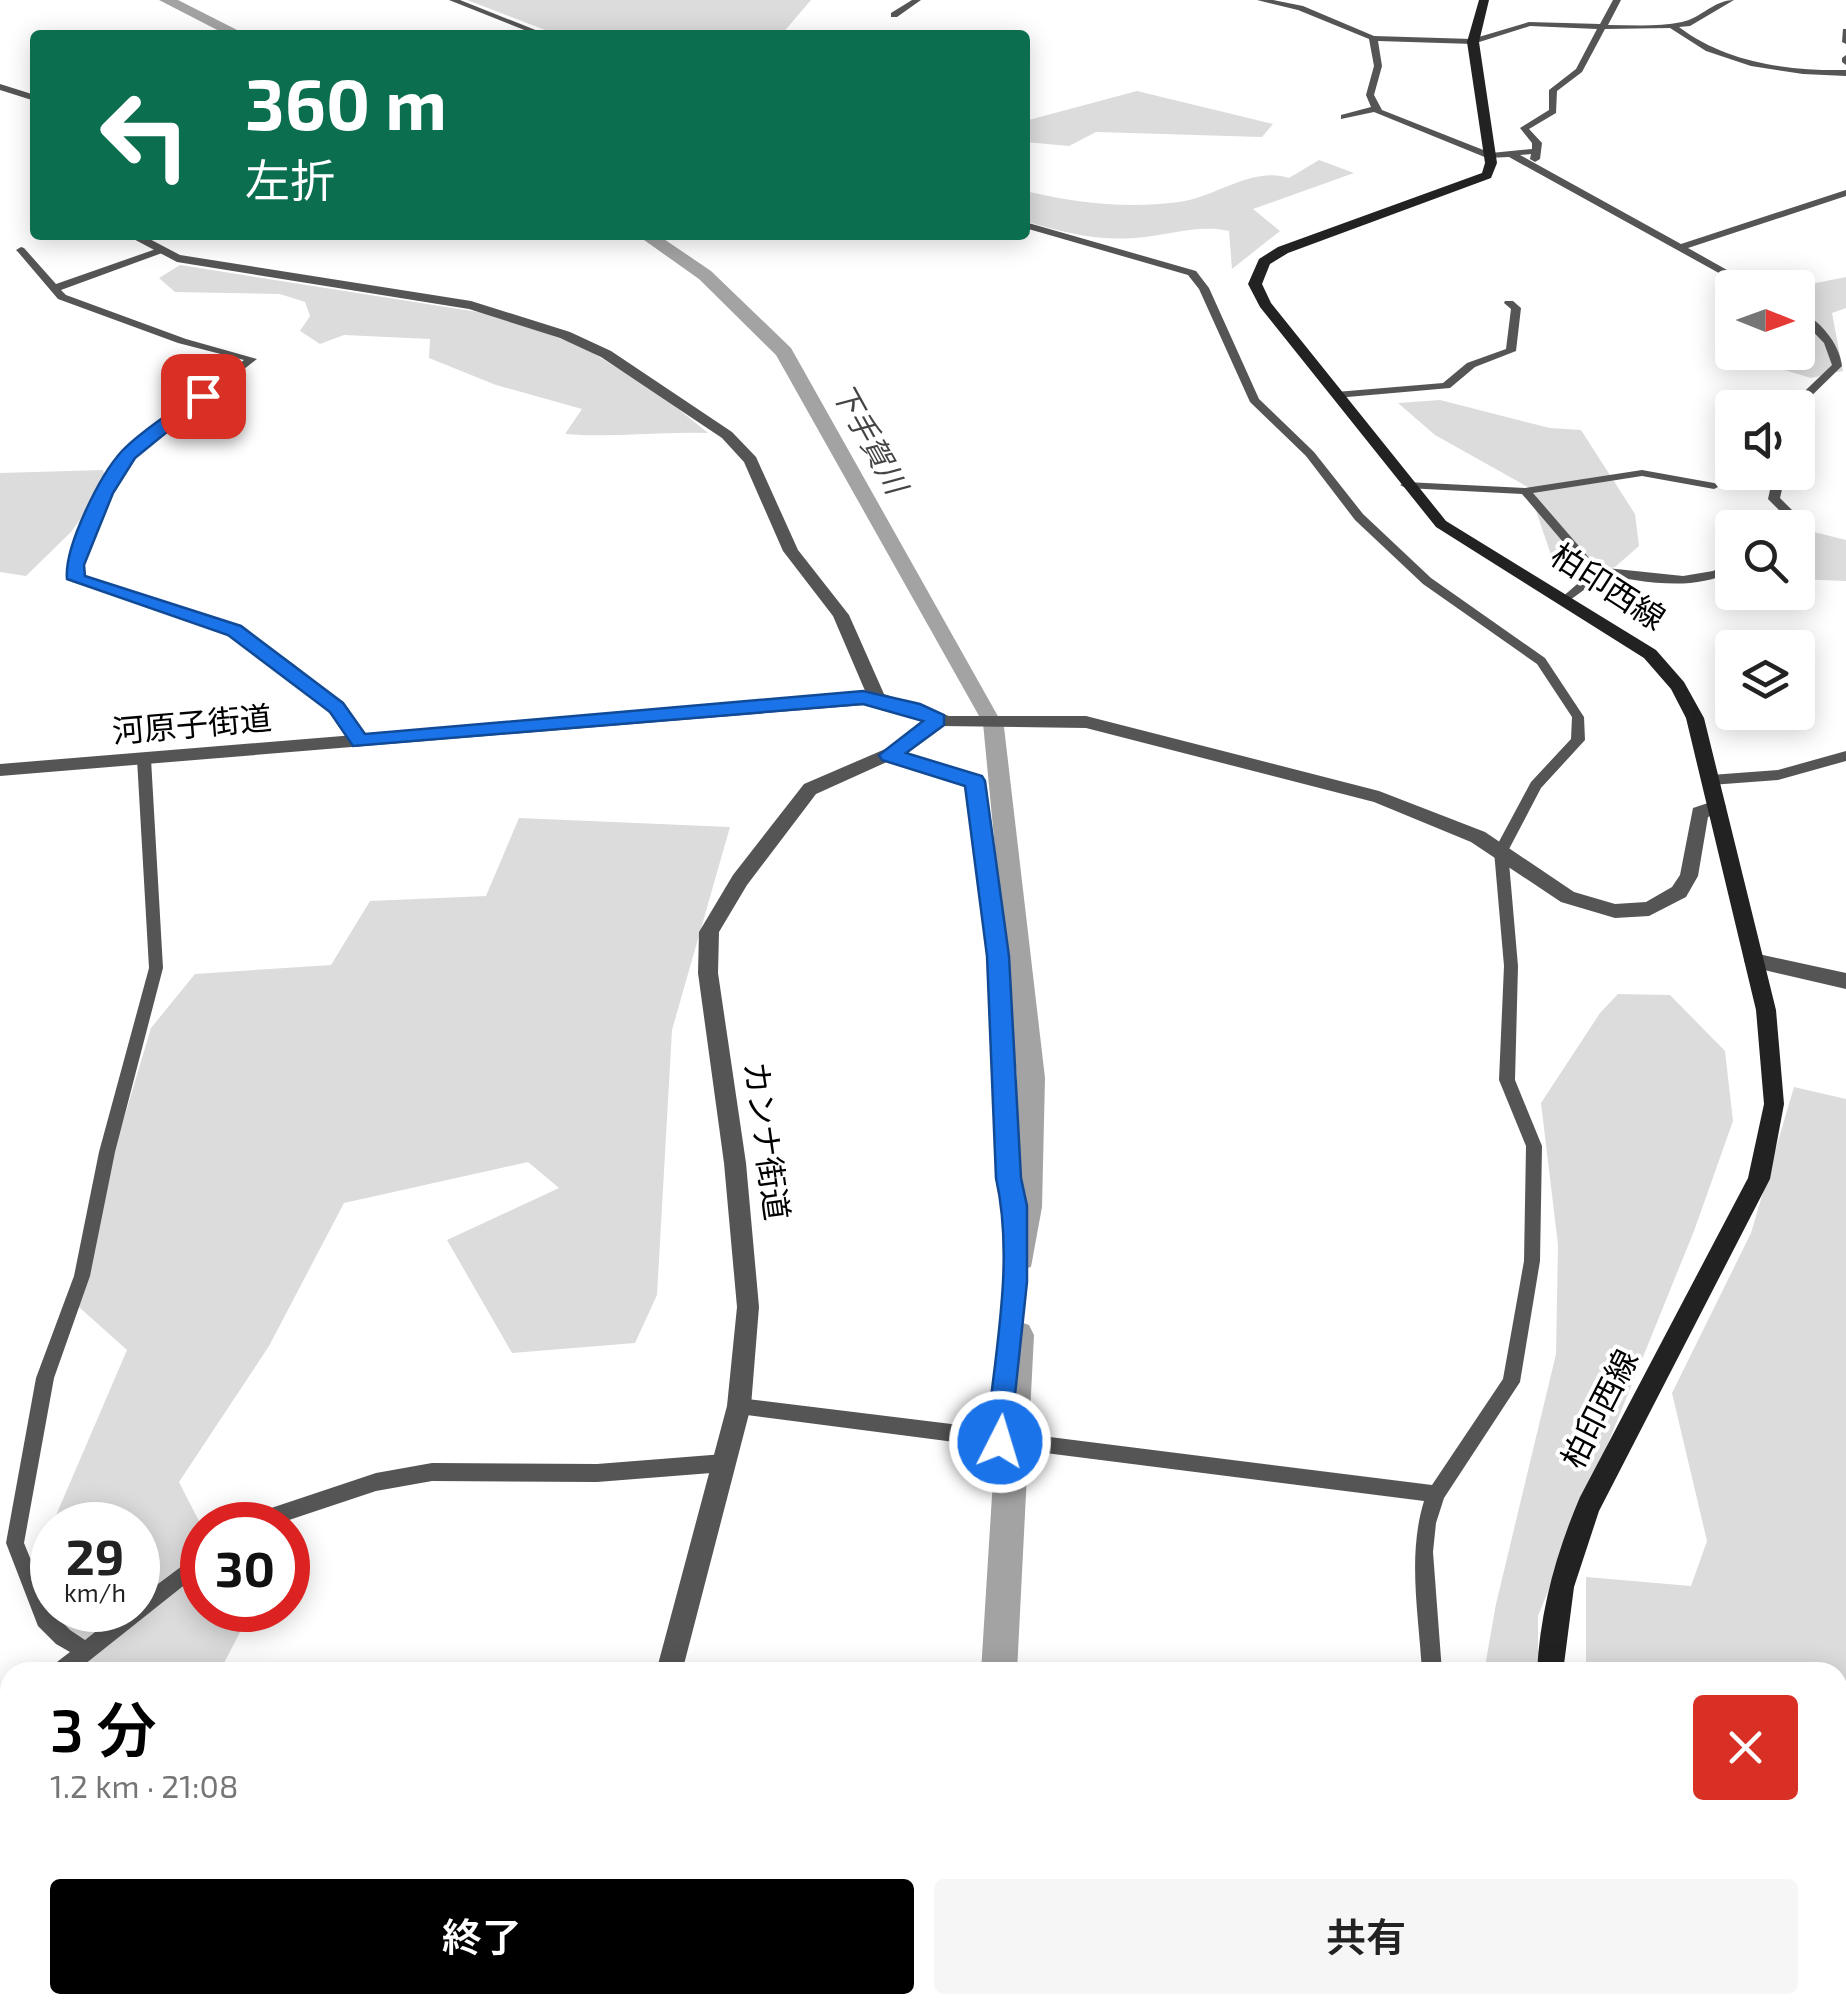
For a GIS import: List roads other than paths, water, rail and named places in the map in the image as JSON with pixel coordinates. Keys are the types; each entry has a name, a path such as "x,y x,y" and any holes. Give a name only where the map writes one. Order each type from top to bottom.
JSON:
{"main road":[{"path":"1484,0 1473,42 1490,156"},
{"name":"柏印西線","path":"1490,156 1490,170 1478,180 1294,246 1259,269 1255,284 1264,304 1406,486 1441,524 1630,639 1667,671 1696,718 1754,961 1774,1074 1774,1104 1759,1179 1590,1504 1569,1554 1556,1604 1551,1662"}],"street":[{"path":"453,0 531,30"},
{"path":"894,15 917,0"},
{"path":"1261,0 1302,4 1373,38 1473,42 1492,40 1524,25 1672,26 1697,22 1730,0"},
{"path":"1535,168 1537,143 1524,128 1553,110 1553,90 1579,70 1617,0"},
{"path":"1672,26 1690,42 1780,69 1846,74"},
{"path":"1846,32 1846,42"},
{"path":"1373,38 1378,66 1370,95 1376,110"},
{"path":"0,87 30,96"},
{"path":"1344,117 1376,110 1490,156 1535,151"},
{"path":"1512,155 1722,270"},
{"path":"1680,247 1846,193"},
{"path":"1030,226 1192,272 1204,288 1254,400 1310,454 1359,517 1427,581 1541,661 1562,689 1581,731 1578,740 1536,785 1501,851 1510,966 1507,1080 1534,1146 1532,1260 1511,1382 1436,1494 1424,1552 1431,1662"},
{"path":"140,240 159,251 471,305 565,335 606,354 727,435 751,460 791,552 841,615 877,698"},
{"path":"21,250 53,289 96,312 252,358 128,454 104,493 82,543 75,565 76,579 235,630 336,708 360,741"},
{"path":"53,289 159,251"},
{"path":"1336,396 1446,386 1471,365 1511,352 1516,308 1509,303"},
{"path":"1811,390 1837,366 1837,358 1815,329"},
{"path":"1406,486 1525,491 1642,474 1714,486"},
{"path":"1776,490 1774,499 1786,510"},
{"path":"1525,491 1593,570 1688,581 1715,575"},
{"path":"1566,598 1588,581 1593,570"},
{"name":"河原子街道","path":"0,770 877,698 938,720 1052,719 1125,730 1379,796 1439,819 1501,851 1568,897 1615,911 1649,909 1679,892 1688,876 1699,814 1716,806"},
{"name":"カンナ街道","path":"672,1662 738,1406 748,1307 744,1240 708,973 710,932 740,880 810,789 889,755 938,720"},
{"path":"889,755 975,781 998,956 1009,1178 1015,1206 1014,1282 1000,1442"},
{"path":"1711,780 1778,775 1846,756"},
{"path":"86,1651 63,1637 46,1619 15,1542 45,1378 82,1276 107,1152 156,968 144,760"},
{"path":"1754,961 1846,980"},
{"path":"738,1406 1436,1494"},
{"path":"310,1504 376,1482 432,1472 597,1473 724,1463"},
{"path":"72,1662 180,1577"}],"waterway":[{"name":"下手賀川","path":"166,0 229,30"},
{"name":"下手賀川","path":"653,240 705,275 784,352 987,716"},
{"name":"下手賀川","path":"992,727 1031,1078 1027,1207 1021,1223 1020,1257"},
{"name":"下手賀川","path":"1000,1662 1018,1335"}]}
